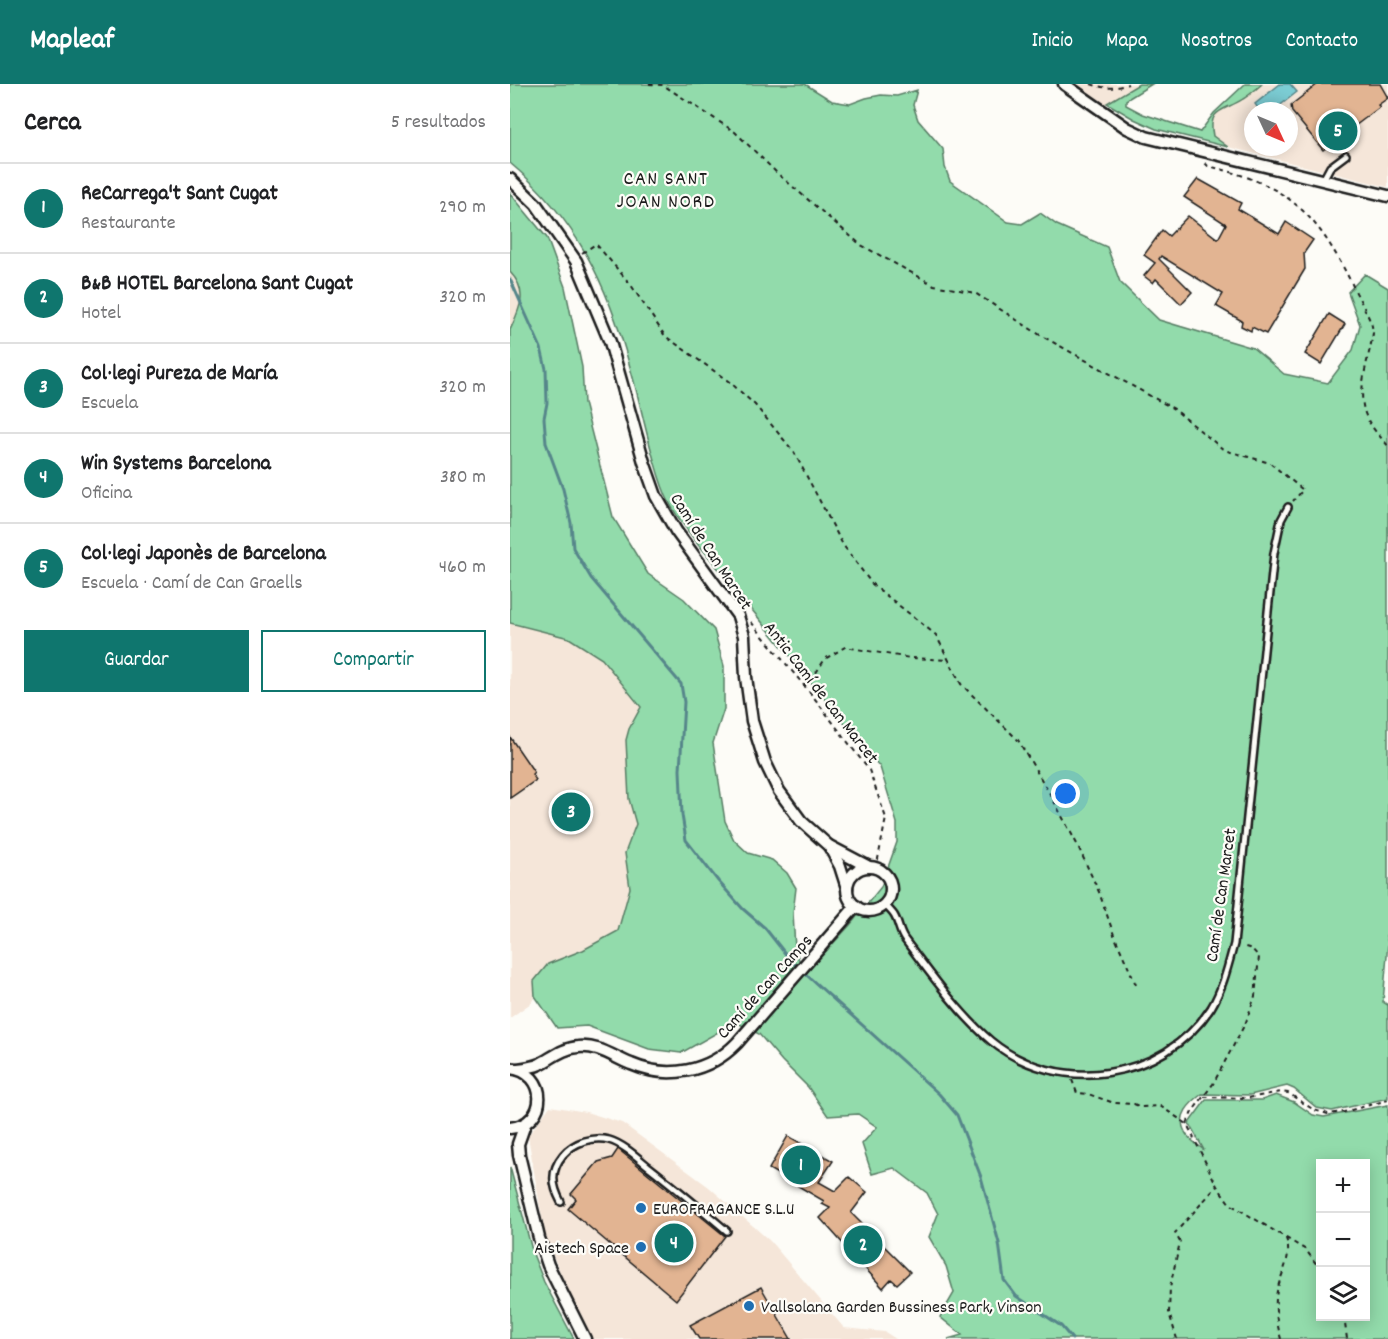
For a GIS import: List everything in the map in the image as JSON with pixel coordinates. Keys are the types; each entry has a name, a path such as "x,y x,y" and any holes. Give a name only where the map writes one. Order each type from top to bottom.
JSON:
{"street":[{"path":"1064,84 1127,128 1146,137 1388,196"},
{"name":"Camí de Can Marcet","path":"510,179 536,204 574,257 610,342 656,496 676,531 738,616 744,636 746,677 752,721 765,762 779,791 801,821 829,846 872,867"},
{"name":"Camí de Can Marcet","path":"829,846 840,866 847,888"},
{"path":"872,867 887,874 892,886 891,894 885,905 870,911 856,906 849,898 847,888 854,873 872,867"},
{"name":"Camí de Can Camps","path":"514,1069 532,1067 569,1048 589,1047 602,1050 628,1064 655,1072 678,1073 708,1065 737,1043 856,906"},
{"path":"538,1087 543,1065 549,1059"},
{"path":"510,1128 525,1124 534,1116 539,1106 540,1095 538,1087 529,1074 514,1069"},
{"path":"525,1124 518,1144 519,1155 539,1238 548,1265 585,1339"},
{"path":"510,1138 519,1155"}],"lane":[{"path":"1323,180 1330,167 1346,155"},
{"name":"Camí de Can Marcet","path":"885,905 894,916 904,939 966,1015 986,1036 1005,1051 1027,1063 1071,1075 1101,1074 1130,1068 1157,1057 1185,1038 1202,1020 1221,990 1234,944 1274,553 1281,520 1288,507"},
{"path":"561,1202 552,1179 556,1166 564,1154 577,1143 599,1138 611,1141 635,1156 727,1231"}],"path":[{"path":"649,84 663,85 735,132 778,174 861,245 934,285 975,293 1040,335 1174,409 1224,450 1270,463 1303,490 1288,507"},
{"path":"1091,84 1115,89 1128,84"},
{"path":"1205,151 1203,158 1208,166 1251,177 1270,186 1299,206 1312,220 1336,256 1372,326 1363,404 1366,418 1388,446"},
{"path":"574,257 596,244 631,285 665,336 731,383 755,405 794,452 843,545 872,584 936,635 961,684 1018,740 1031,759 1100,892 1114,935 1137,987"},
{"name":"Antic Camí de Can Marcet","path":"749,620 869,770 886,818 881,850 872,867"},
{"path":"804,686 812,679 825,659 845,647 910,658 948,660"},
{"path":"1187,1124 1192,1112 1213,1084 1246,1022 1255,996 1259,957 1252,949 1234,944"},
{"path":"1071,1075 1077,1093 1088,1094 1114,1103 1134,1104 1141,1107 1160,1106 1187,1124 1217,1186 1236,1209 1306,1250 1319,1267"},
{"path":"1204,1097 1256,1097 1281,1092 1288,1093 1314,1110 1328,1114 1388,1100"},
{"path":"1178,1339 1169,1313 1170,1287 1180,1242 1175,1233 1217,1186"},
{"path":"1281,1339 1276,1317 1276,1300 1289,1250 1285,1236"},
{"path":"1345,1321 1347,1339"}],"shaded area":[{"path":"1065,84 1139,84 1099,108"},
{"path":"1262,84 1388,84 1388,187 1264,156 1298,156 1298,102 1244,102 1244,151 1228,147 1213,136 1211,126 1219,110 1242,100"},
{"path":"510,272 521,290 522,304 510,330"},
{"path":"510,623 569,638 602,659 641,707 629,729 629,799 636,824 625,853 630,888 618,931 583,950 548,964 534,981 535,996 531,1003 510,1018"},
{"path":"550,1106 586,1112 622,1123 709,1187 770,1241 844,1328 885,1332 896,1339 591,1339 580,1320 545,1236 528,1136"}],"green space":[{"path":"510,84 805,84 832,101 850,104 866,98 881,95 897,96 917,90 913,105 918,120 943,149 945,167 950,181 1008,222 1022,224 1040,213 1057,225 1107,247 1120,282 1159,320 1253,348 1284,374 1328,383 1353,350 1360,325 1348,292 1365,274 1388,288 1388,937 1386,936 1388,943 1383,1002 1388,1005 1388,1098 1332,1111 1317,1108 1287,1086 1250,1095 1202,1094 1186,1110 1182,1121 1186,1135 1204,1150 1189,1123 1206,1100 1262,1100 1276,1095 1294,1102 1313,1115 1324,1117 1388,1105 1388,1339 948,1339 962,1335 940,1317 954,1293 946,1266 929,1237 938,1214 927,1193 894,1168 872,1174 862,1144 877,1127 858,1114 828,1116 808,1087 759,1034 736,1022 681,1053 649,1049 587,1026 557,1028 535,996 534,981 548,964 583,950 618,931 630,888 625,853 636,824 629,799 626,740 629,729 641,707 602,659 569,638 510,623 510,330 519,307 521,293 516,279 510,272 510,193 547,238 565,287 582,367 584,403 613,517 648,574 684,599 714,630 724,666 724,709 713,743 725,821 734,840 748,853 772,860 787,873 796,888 793,913 795,949 802,968 807,972 881,887 897,842 897,823 880,767 695,540 672,507 657,471 621,337 600,281 571,230 533,184 510,163"},
{"path":"1139,84 1152,84 1126,100 1126,105 1143,114 1200,132 1214,113 1245,84 1262,84 1246,97 1215,115 1212,127 1213,136 1228,147 1156,129 1107,103"},
{"path":"510,1167 533,1254 544,1282 574,1339 510,1339"}],"water":[{"path":"1280,84 1290,84 1297,92 1284,102 1258,102"}],"building":[{"path":"1318,84 1380,84 1388,98 1378,105 1380,107 1323,150 1298,119 1298,102 1295,102"},
{"path":"1198,179 1241,203 1238,209 1279,234 1286,222 1313,240 1304,253 1305,269 1266,334 1252,327 1251,331 1241,326 1242,321 1216,306 1223,294 1161,256 1159,259 1192,292 1181,304 1156,279 1153,283 1144,276 1155,263 1144,255 1162,230 1169,236 1188,216 1218,239 1226,224 1184,197"},
{"path":"1329,314 1345,324 1321,364 1305,354"},
{"path":"510,737 534,772 532,774 536,780 510,798"},
{"path":"788,1136 833,1161 819,1182 835,1191 849,1177 867,1192 851,1213 910,1272 897,1284 891,1279 883,1288 820,1218 830,1208 822,1204 824,1201 769,1169"},
{"path":"618,1149 725,1236 676,1300 568,1209 576,1199 571,1194 598,1162 612,1158"},
{"name":"Vallsolana Garden Bussiness Park, Vinson","path":"761,1287 791,1339 699,1339 690,1325"}],"waterway":[{"path":"510,279 541,348 546,369 547,403 544,418 546,443 563,489 571,523 573,548 591,578 681,684 684,702 680,770 682,815 686,840 718,881 743,909 765,928 791,961 939,1094 957,1115 981,1177 999,1243 1004,1280 1016,1296 1061,1326 1072,1339"}],"place":[{"name":"Col·legi Japonès de Barcelona","path":"1338,131"},
{"name":"Col·legi Pureza de María","path":"571,812"},
{"name":"ReCarrega't Sant Cugat","path":"801,1165"},
{"name":"EUROFRAGANCE S.L.U","path":"641,1208"},
{"name":"Win Systems Barcelona","path":"674,1243"},
{"name":"B&B HOTEL Barcelona Sant Cugat","path":"863,1245"},
{"name":"Aistech Space","path":"641,1247"},
{"name":"Vallsolana Garden Bussiness Park, Vinson","path":"749,1306"}],"district":[{"name":"CAN SANT JOAN NORD","path":"666,188"}]}
